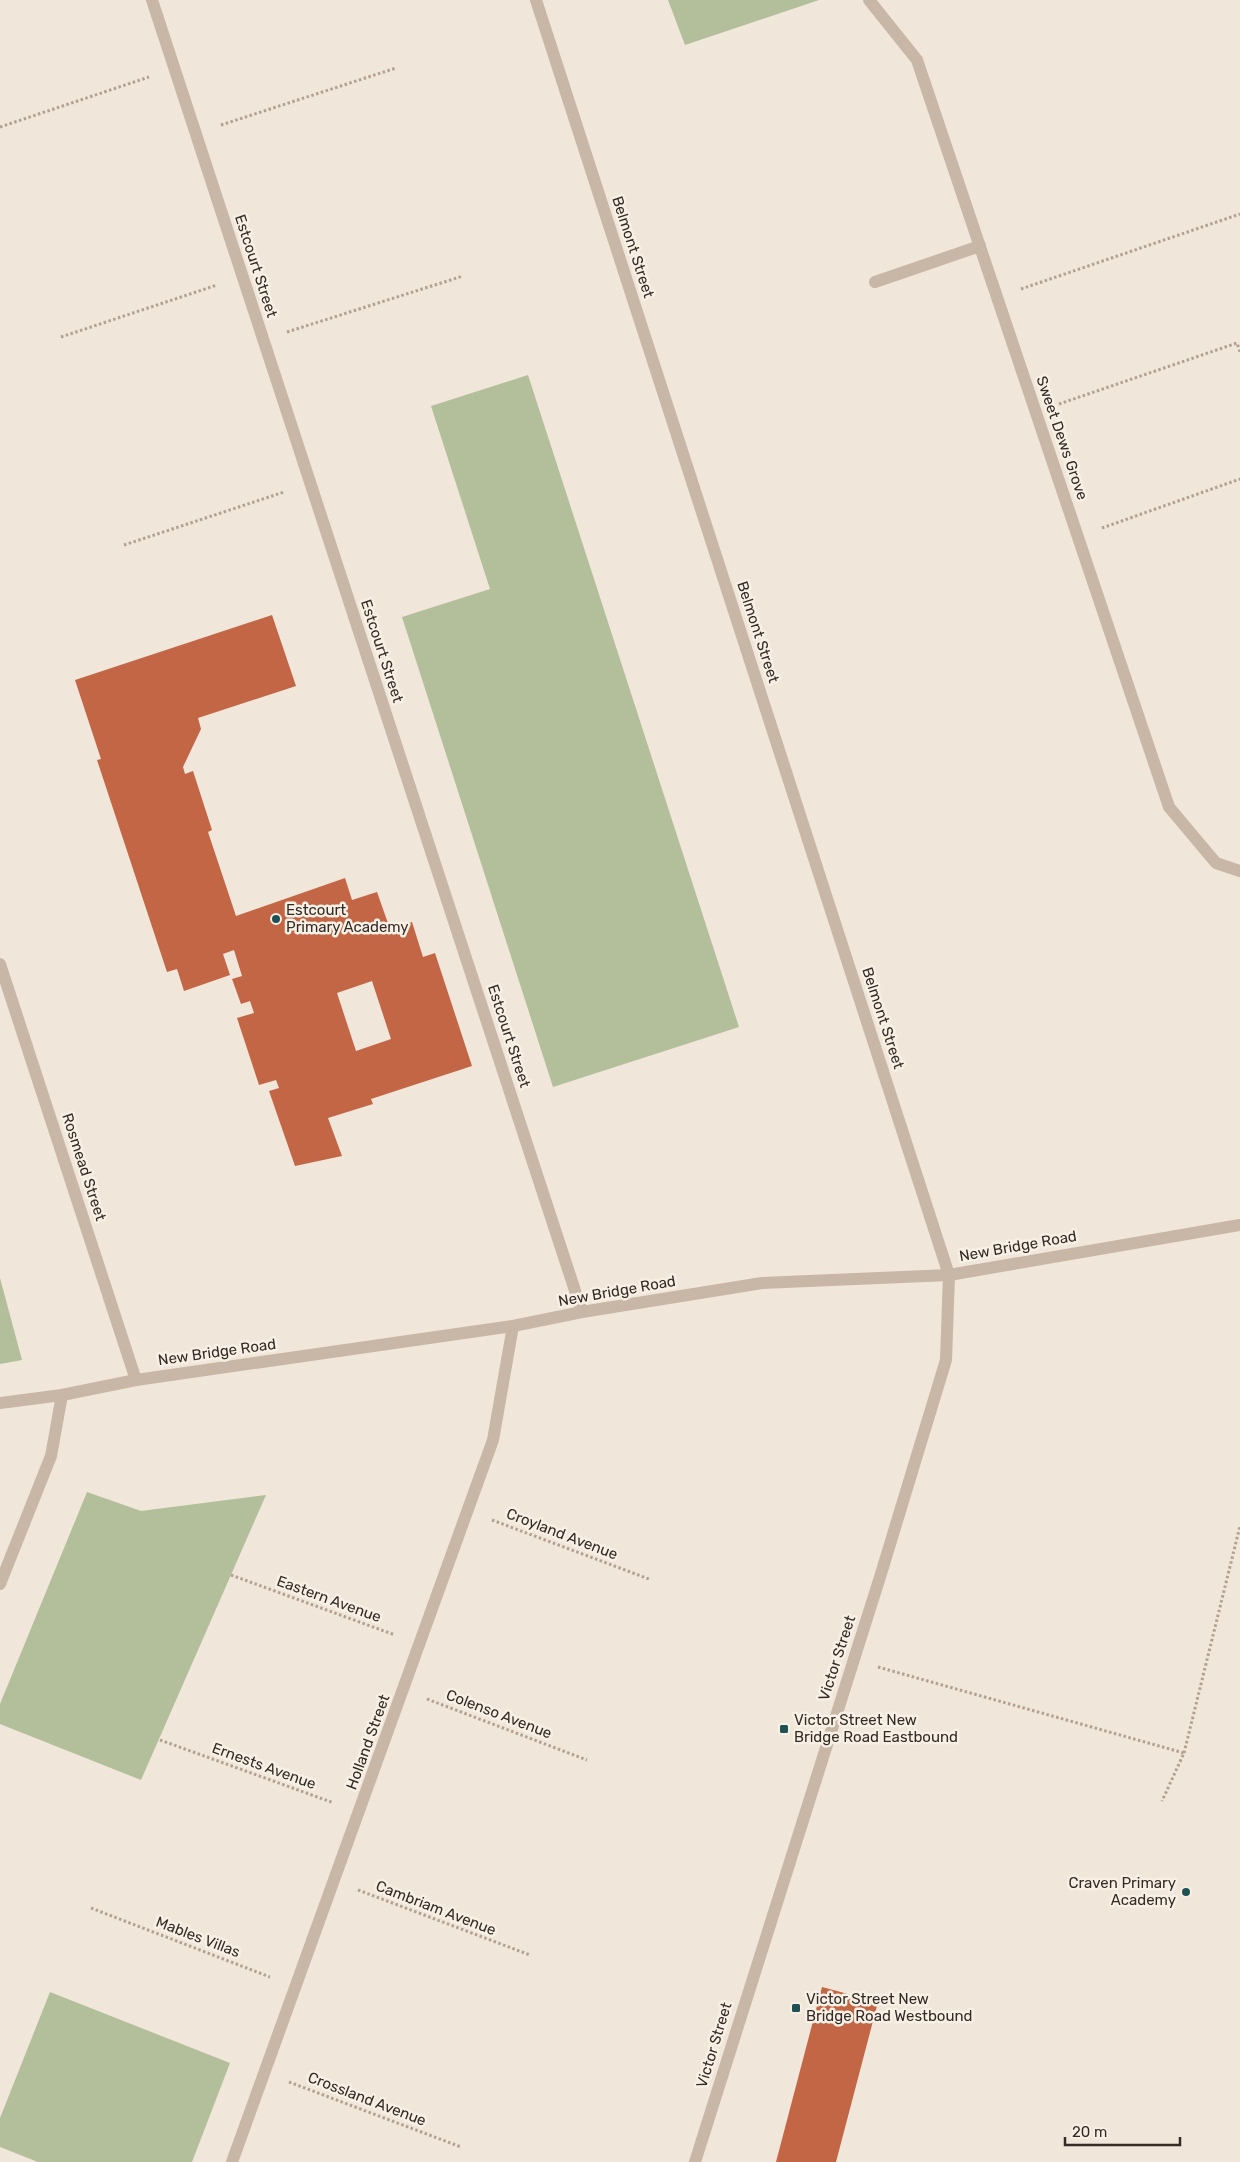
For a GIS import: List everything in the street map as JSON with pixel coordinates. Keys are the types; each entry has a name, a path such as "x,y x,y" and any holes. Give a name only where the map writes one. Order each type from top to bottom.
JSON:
{"street":[{"name":"Estcourt Street","path":"152,0 582,1312"},
{"name":"Belmont Street","path":"536,0 949,1275"},
{"name":"Sweet Dews Grove","path":"869,0 917,60 1169,807 1216,863 1240,871"},
{"path":"875,282 980,246"},
{"name":"Rosmead Street","path":"0,964 136,1380"},
{"name":"New Bridge Road","path":"0,1403 62,1395 136,1380 513,1326 582,1312 762,1283 949,1275 1240,1225"},
{"name":"Victor Street","path":"694,2162 946,1360 949,1275"},
{"name":"Holland Street","path":"232,2162 266,2073 493,1440 513,1326"},
{"path":"0,1584 51,1456 62,1395"}],"path":[{"path":"0,127 174,68"},
{"path":"195,134 396,68"},
{"path":"997,297 1240,214"},
{"path":"263,340 463,276"},
{"path":"61,337 242,277"},
{"path":"1036,412 1237,343 1240,352"},
{"path":"1078,537 1240,480"},
{"path":"124,545 310,483"},
{"name":"Croyland Avenue","path":"468,1510 649,1579"},
{"path":"1162,1801 1184,1753 1240,1526"},
{"name":"Eastern Avenue","path":"231,1575 420,1645"},
{"path":"853,1660 1184,1753"},
{"name":"Colenso Avenue","path":"404,1690 587,1760"},
{"name":"Ernests Avenue","path":"160,1740 359,1812"},
{"name":"Cambriam Avenue","path":"334,1881 530,1955"},
{"name":"Mables Villas","path":"91,1908 296,1987"},
{"name":"Crossland Avenue","path":"266,2073 461,2147"}],"green space":[{"path":"668,0 819,0 685,45"},
{"path":"528,375 739,1027 553,1087 402,617 490,589 431,406"},
{"path":"0,1278 22,1360 0,1364"},
{"path":"87,1492 141,1511 266,1495 141,1780 0,1724 0,1704"},
{"path":"50,1992 230,2063 192,2162 38,2162 0,2147 0,2118"}],"building":[{"path":"272,615 296,686 198,718 201,729 183,767 185,774 193,771 212,830 208,832 236,916 345,878 352,900 377,892 390,929 412,922 423,957 435,953 472,1066 371,1099 373,1104 328,1118 342,1156 295,1166 269,1091 279,1088 276,1080 259,1085 237,1018 254,1013 250,1001 241,1004 232,979 242,976 234,950 223,954 230,975 184,991 177,969 167,972 97,760 101,759 75,680","holes":["372,981 391,1039 356,1051 337,993"]},
{"path":"822,1987 878,2002 836,2162 776,2162"}],"place":[{"name":"Estcourt Primary Academy","path":"276,919"},
{"name":"Victor Street New Bridge Road Eastbound","path":"784,1729"},
{"name":"Craven Primary Academy","path":"1186,1892"},
{"name":"Victor Street New Bridge Road Westbound","path":"796,2008"}]}
